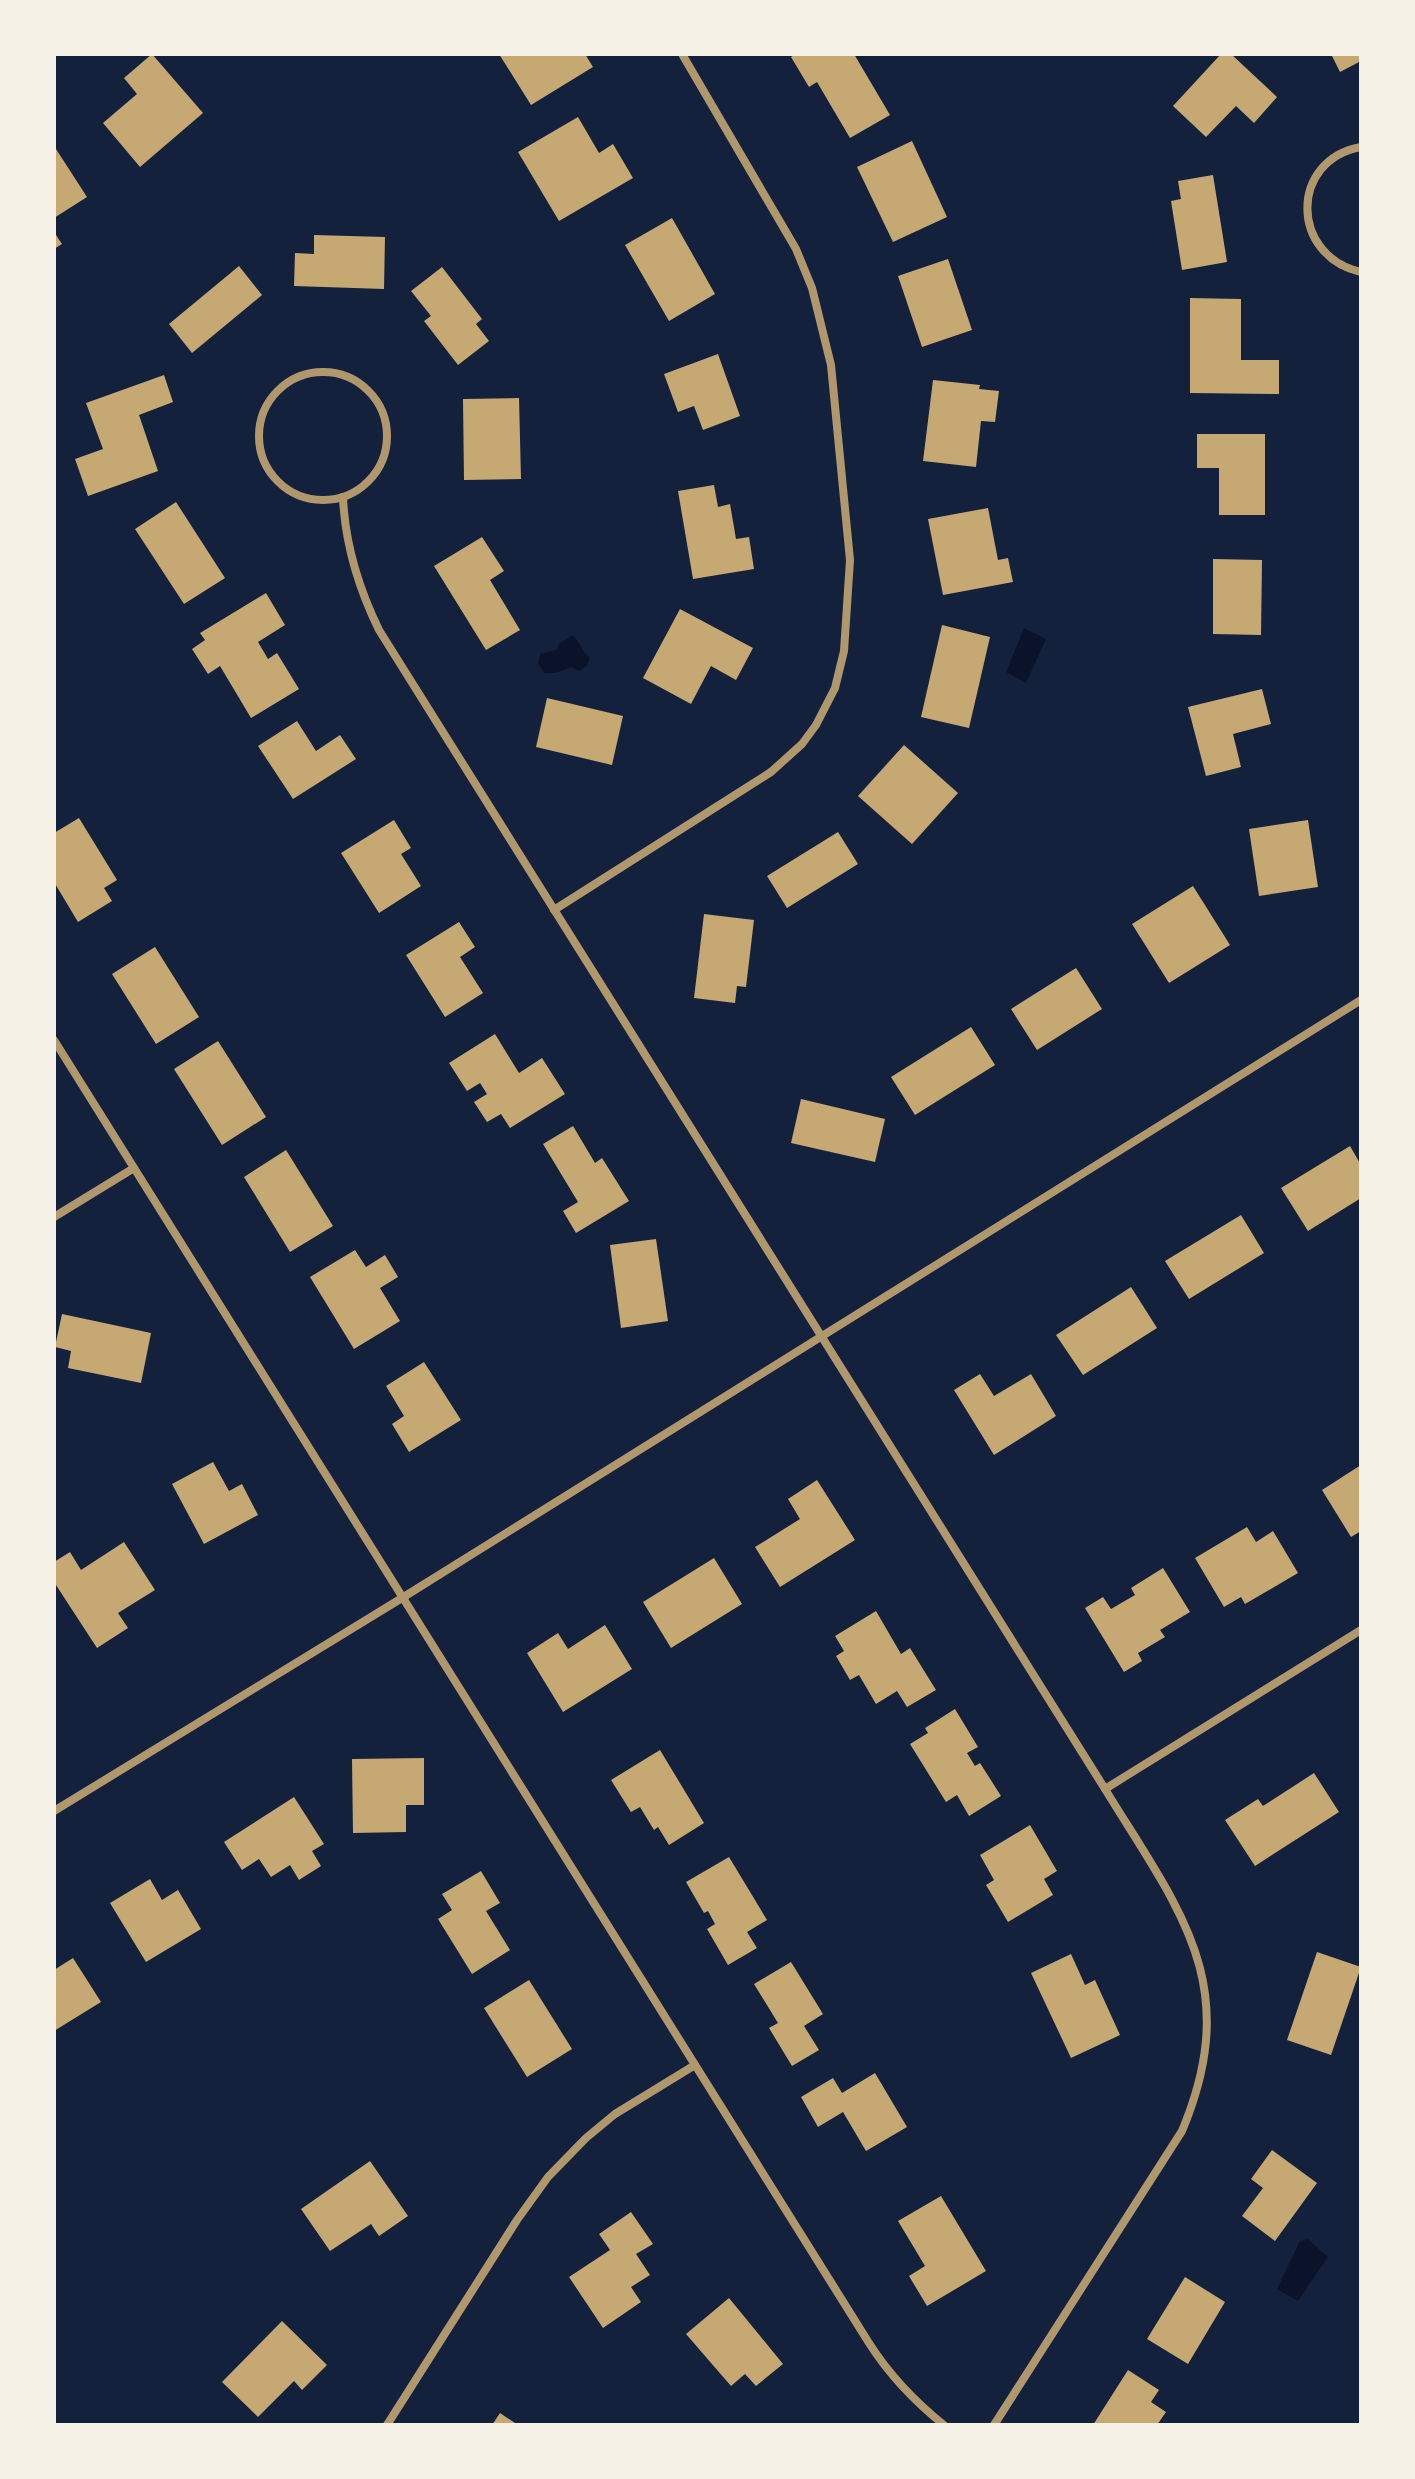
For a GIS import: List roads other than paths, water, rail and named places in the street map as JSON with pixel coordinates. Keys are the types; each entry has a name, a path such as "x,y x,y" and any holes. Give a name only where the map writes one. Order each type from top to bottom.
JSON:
{"street":[{"path":"554,910 788,759 828,705 844,651 850,560 831,365 824,328 796,249 682,54"},
{"path":"1361,147 1341,153 1326,163 1308,195 1307,213 1310,230 1319,247 1331,260 1347,269 1361,272"},
{"path":"321,371 353,378 378,401 385,416 388,433 381,466 371,480 343,497 326,500 294,493 269,470 262,455 260,421 266,406 282,386 304,374 321,371"},
{"path":"343,497 352,564 379,630 1105,1789 1183,1918 1194,1943 1201,1969 1207,2021 1201,2077 1182,2131 994,2425"},
{"path":"54,1811 402,1598 1361,1000"},
{"path":"54,1040 885,2369 944,2425"},
{"path":"54,1217 134,1168"},
{"path":"1105,1789 1361,1630"},
{"path":"387,2425 517,2220 548,2177 615,2114 695,2065"}],"water":[{"path":"1024,628 1046,639 1026,683 1006,672"},
{"path":"572,635 590,658 587,666 579,671 572,667 544,673 538,663 540,654 556,650"},
{"path":"1308,2239 1328,2257 1298,2301 1277,2289 1300,2241"}]}
